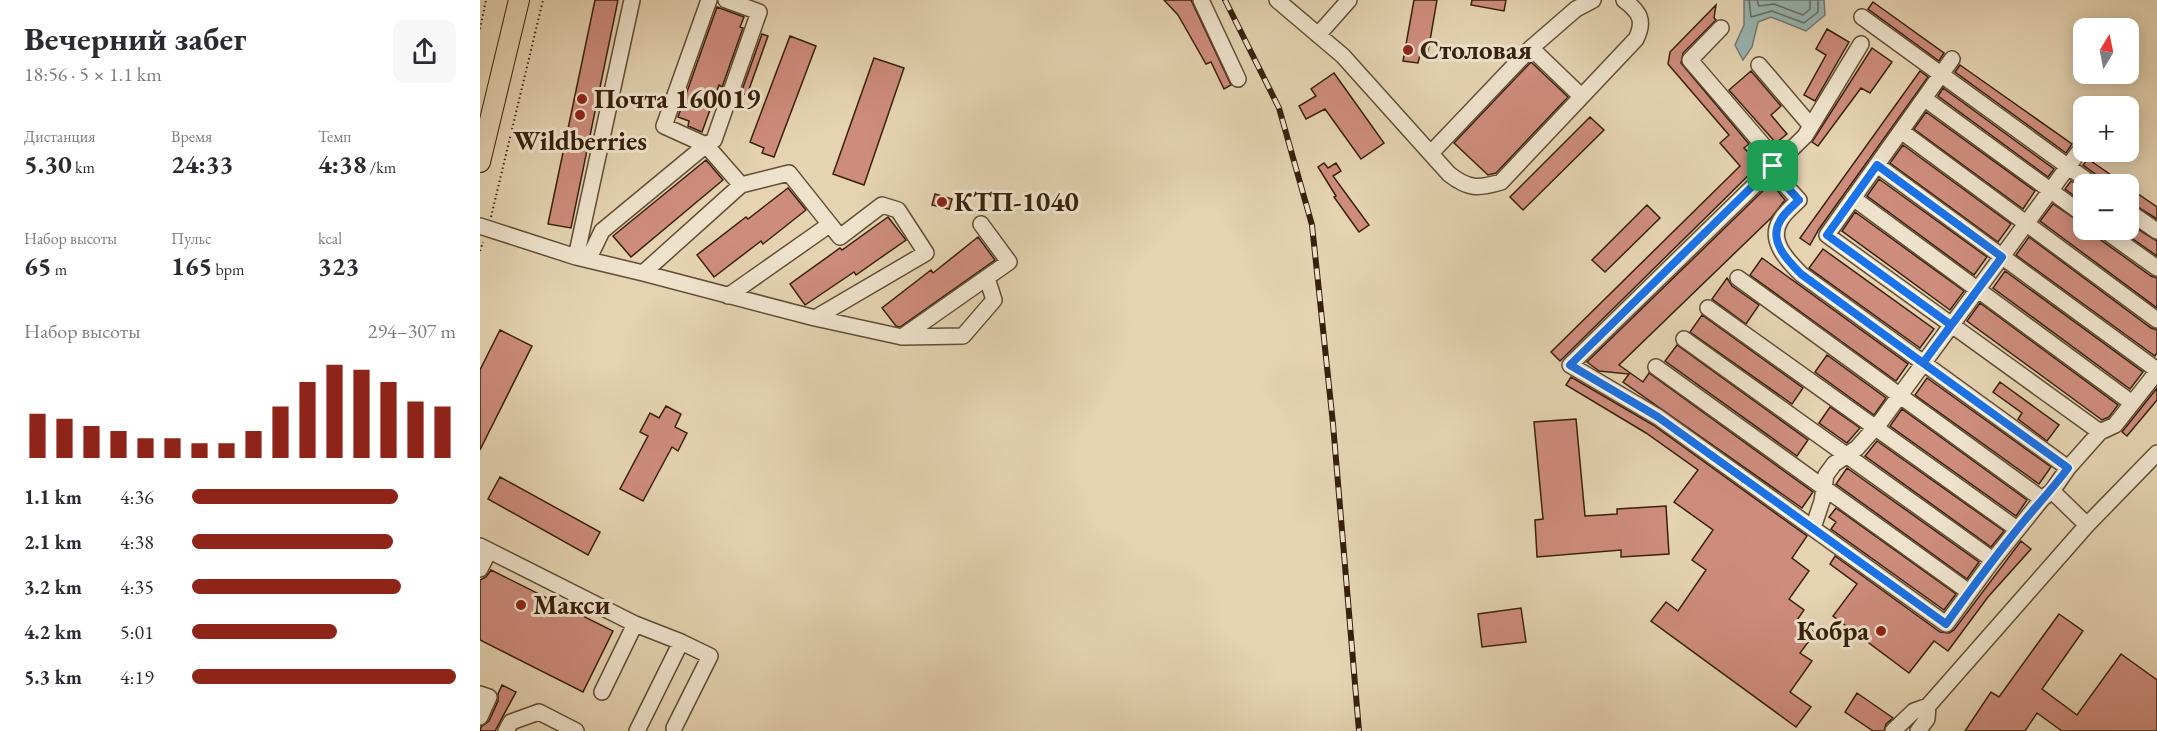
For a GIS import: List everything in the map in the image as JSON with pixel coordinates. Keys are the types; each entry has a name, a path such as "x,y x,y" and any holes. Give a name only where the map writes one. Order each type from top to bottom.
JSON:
{"main road":[{"path":"480,162 519,0"}],"street":[{"path":"582,259 632,0"},
{"path":"709,0 664,126 706,145 741,185"},
{"path":"582,259 602,231 714,140 759,12 726,0"},
{"path":"1201,0 1238,79"},
{"path":"1277,0 1343,56 1449,174 1462,184 1482,188 1501,182 1636,39 1641,30 1638,14 1633,6 1624,0"},
{"path":"1318,35 1349,0"},
{"path":"1431,153 1531,48 1576,9 1593,0"},
{"path":"1862,17 2077,174"},
{"path":"1721,28 1690,60 1769,152 1777,176 1799,200 1779,222 1777,239 1784,257 1801,274 2068,468"},
{"path":"1861,44 1805,136 1570,365 1658,417 1946,624 2017,529 2100,432 2115,425 2157,371 1877,165"},
{"path":"1531,48 1581,96"},
{"path":"1952,59 1827,235 2100,432"},
{"path":"1759,65 1811,126"},
{"path":"1925,99 2073,207"},
{"path":"1901,131 2157,320"},
{"path":"1813,528 1822,501 1826,475 1834,464 1857,448 1881,421 2073,160"},
{"path":"643,273 741,185 789,173 840,237 882,205 898,210 926,253 815,318"},
{"path":"1853,198 2132,403"},
{"path":"2139,219 2157,231"},
{"path":"902,337 1010,262 981,224"},
{"path":"728,296 829,225"},
{"path":"484,228 582,259 815,318 902,337 963,336 994,300 987,278"},
{"path":"2118,240 2157,268"},
{"path":"1738,278 1899,396 2047,495 2087,525"},
{"path":"1708,308 2017,529"},
{"path":"1684,339 1993,560"},
{"path":"1656,367 1969,592"},
{"path":"1893,731 1914,711 1928,706 2087,525 2157,453"},
{"path":"480,569 485,548 635,624 710,656 674,728"},
{"path":"602,692 635,624"},
{"path":"637,731 681,642"},
{"path":"480,694 489,697 480,717"},
{"path":"1918,731 1928,719 1928,706"},
{"path":"506,731 511,722 538,712 576,731"}],"path":[{"path":"480,29 486,0"},
{"path":"480,251 543,0"}],"water":[{"path":"1744,0 1824,0 1825,15 1806,31 1771,17 1758,22 1752,47 1743,60 1735,45 1744,25"}],"building":[{"path":"595,0 618,0 571,228 548,224"},
{"path":"1164,0 1191,0 1231,85 1224,89 1211,62 1206,64 1178,15"},
{"path":"1414,0 1437,0 1428,52 1421,51 1418,63 1403,61"},
{"path":"1472,0 1506,0 1504,11 1471,5"},
{"path":"1873,2 1944,53 1939,61 1868,9"},
{"path":"1716,5 1714,18 1716,20 1683,53 1681,63 1749,144 1744,148 1760,164 1560,361 1551,352 1740,166 1720,143 1729,135 1668,64 1670,52"},
{"path":"717,7 744,17 740,27 743,28 722,87 719,85 702,132 688,126 689,121 678,117"},
{"path":"1827,29 1849,42 1815,101 1804,95 1826,55 1816,49"},
{"path":"762,34 768,36 747,95 741,93"},
{"path":"790,36 816,46 774,157 762,153 764,148 750,142"},
{"path":"1872,48 1892,62 1870,93 1861,88 1818,146 1812,142"},
{"path":"874,58 904,68 864,185 833,174"},
{"path":"1531,62 1568,97 1496,173 1488,175 1454,143"},
{"path":"1960,65 2072,144 2066,153 1955,72"},
{"path":"1751,71 1781,106 1771,115 1787,134 1776,143 1729,90"},
{"path":"1920,71 1928,77 1819,229 1810,245 1800,238"},
{"path":"1334,73 1384,143 1361,159 1325,109 1306,119 1299,106 1316,96 1311,89"},
{"path":"1943,88 2054,169 2048,177 1938,96"},
{"path":"1926,112 2035,191 2023,209 1914,129"},
{"path":"1590,117 1604,130 1523,210 1510,197"},
{"path":"1903,145 2011,224 1998,242 1890,163"},
{"path":"706,160 723,180 631,257 613,236"},
{"path":"2086,162 2092,162 2110,174 2095,174 2083,165"},
{"path":"1324,163 1328,168 1336,163 1341,171 1333,176 1369,225 1359,232 1334,197 1336,196 1318,167"},
{"path":"1879,179 1987,257 1974,275 1867,196"},
{"path":"2071,181 2073,182 2073,195 2065,189"},
{"path":"1771,183 1785,200 1771,218 1619,365 1643,382 1649,373 1813,492 1802,508 1623,382 1629,374 1599,371 1587,362"},
{"path":"788,188 806,210 763,244 761,241 714,277 697,255"},
{"name":"КТП-1040","path":"935,194 952,199 949,209 932,205"},
{"path":"2139,195 2157,207 2157,219 2139,208"},
{"path":"2053,204 2073,218 2073,240 2101,240 2157,278 2157,308 2040,221"},
{"path":"1647,205 1660,218 1605,272 1592,260"},
{"path":"1855,212 1964,291 1950,310 1842,231"},
{"path":"888,217 906,240 856,275 854,272 805,305 790,284"},
{"path":"2139,230 2157,241 2157,256 2134,240 2139,240"},
{"path":"978,237 995,260 900,327 896,326 882,308 931,270 933,273"},
{"path":"2029,237 2151,328 2157,330 2155,356 2016,255"},
{"path":"1823,249 1934,329 1920,348 1809,268"},
{"path":"1762,258 1908,364 1896,381 1750,275"},
{"path":"2005,271 2143,372 2130,389 1993,288"},
{"path":"1727,278 1732,286 1759,305 1746,324 1712,299"},
{"path":"1980,303 2118,405 2109,417 2102,420 1967,321"},
{"path":"1702,315 1803,388 1792,404 1690,332"},
{"path":"500,330 532,346 480,450 480,370"},
{"path":"1677,345 1808,440 1797,456 1665,361"},
{"path":"1827,355 1886,398 1874,415 1815,372"},
{"path":"1571,377 1653,425 1807,536 1792,558 1809,571 1789,599 1804,610 1797,620 1815,633 1800,653 1812,661 1790,692 1811,707 1796,727 1651,621 1666,602 1678,611 1706,570 1692,560 1713,530 1674,502 1698,470 1646,433 1566,385"},
{"path":"1927,378 2051,467 2039,484 1915,395"},
{"path":"2000,382 2059,425 2047,441 2018,419 2022,413 1993,392"},
{"path":"2157,388 2157,400 2127,436 2122,432"},
{"path":"666,406 681,414 675,427 687,433 678,451 672,447 643,501 620,489 648,436 640,432 650,413 659,418"},
{"path":"1830,407 1860,428 1847,443 1819,423"},
{"path":"1902,409 2027,500 2016,516 1890,426"},
{"path":"1576,419 1585,516 1617,514 1617,509 1666,506 1669,554 1621,557 1621,550 1537,557 1535,520 1543,519 1534,422"},
{"path":"1877,441 2004,531 1991,547 1865,456"},
{"path":"1847,468 1979,562 1967,579 1836,484"},
{"path":"500,477 600,532 588,555 488,499"},
{"path":"1836,508 1956,594 1944,610 1831,529 1836,522 1829,517"},
{"path":"2021,541 2031,549 1988,597 1948,651 1934,641 1909,673 1833,616 1857,584 1830,564 1835,556 1940,632 1949,633 1954,630"},
{"name":"Макси","path":"491,570 613,631 583,692 480,640 480,580 486,577"},
{"path":"1521,608 1526,642 1482,647 1478,614"},
{"path":"2059,614 2083,631 2042,689 2077,715 2121,654 2157,680 2157,731 2062,731 2037,713 2025,731 1965,731 1991,692 1999,697"},
{"path":"502,685 516,692 495,731 480,731 481,727 489,721"},
{"path":"1857,693 1893,718 1886,724 1884,731 1873,731 1845,712"}],"railway":[{"path":"1225,0 1279,108 1312,225 1333,424 1359,731"}],"place":[{"name":"Столовая","path":"1408,50"},
{"name":"Почта 160019","path":"582,99"},
{"name":"Wildberries","path":"580,115"},
{"name":"КТП-1040","path":"942,202"},
{"name":"Макси","path":"521,605"},
{"name":"Кобра","path":"1881,631"}],"route":[{"path":"1773,166 1570,365 1658,417 1946,624 2017,529 2042,499 2052,491 2068,468 1923,363 2002,257 1877,165 1827,235 1951,325 1923,363 1801,274 1784,257 1777,239 1779,222 1799,200 1777,176 1773,166"}]}
